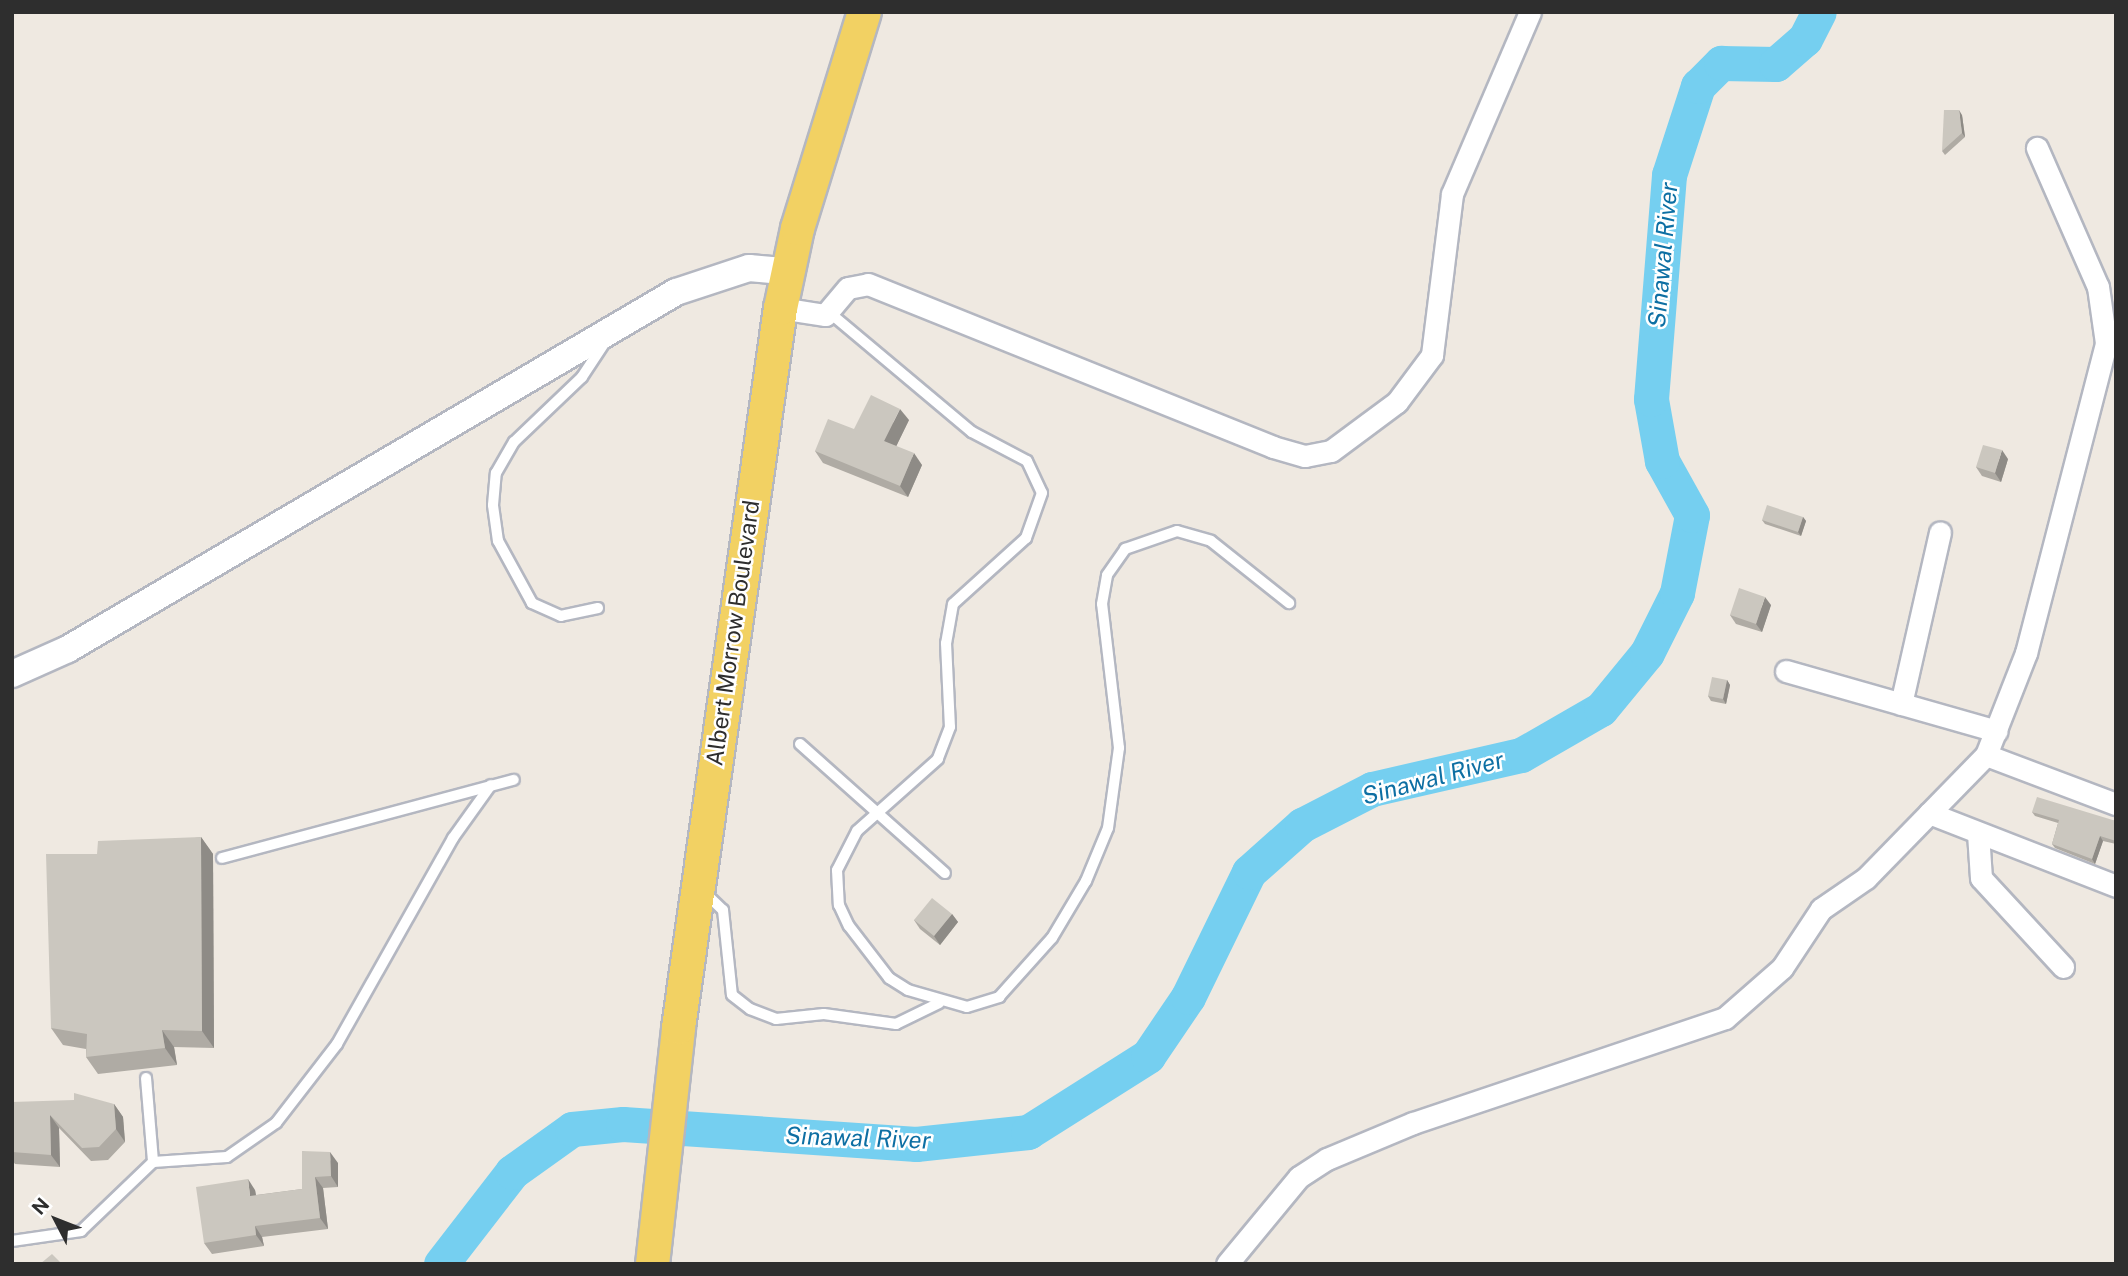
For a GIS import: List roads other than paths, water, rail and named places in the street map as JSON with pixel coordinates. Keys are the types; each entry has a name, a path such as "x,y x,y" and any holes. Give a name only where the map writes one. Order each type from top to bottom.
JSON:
{"main road":[{"name":"Albert Morrow Boulevard","path":"652,1264 678,1027 786,271 864,12"}],"street":[{"path":"780,308 831,313 848,288 868,284 1273,447 1305,456 1331,451 1397,402 1432,355 1452,194 1530,12"},
{"path":"1227,1264 1299,1177 1327,1159 1413,1123 1725,1018 1782,968 1821,909 1866,878 1986,755 2033,628 2106,343 2098,286 2038,148"},
{"path":"12,674 106,627 610,329 721,274 786,271"},
{"path":"1901,704 1940,532"},
{"path":"1786,671 1997,730"},
{"path":"1986,755 2116,804"},
{"path":"1929,813 2116,886"},
{"path":"1978,833 1981,878 2063,967"}],"lane":[{"path":"831,313 962,425 1027,461 1042,493 1026,538 953,604 946,643 950,727 938,760 845,846 837,870 839,905 889,978 939,1003 967,1007 999,998 1023,974 1086,881 1108,828 1119,748 1102,604 1107,575 1125,550 1177,531 1211,541 1289,603"},
{"path":"598,608 561,616 533,603 498,541 493,505 496,473 514,442 582,377 610,329"},
{"path":"800,744 883,813 945,873"},
{"path":"222,858 514,780"},
{"path":"12,1241 81,1231 153,1162 227,1157 251,1146 303,1095 491,785"},
{"path":"698,887 723,910 725,977 732,995 751,1009 776,1019 824,1014 896,1024 939,1003"},
{"path":"146,1079 153,1162"}],"waterway":[{"name":"Sinawal River","path":"441,1264 512,1172 572,1129 623,1124 916,1144 1028,1132 1148,1056 1188,997 1249,872 1302,825 1372,789 1521,755 1601,709 1647,653 1677,593 1692,515 1662,461 1651,399 1669,175 1698,86 1721,63 1776,64 1805,39 1819,12"}]}
